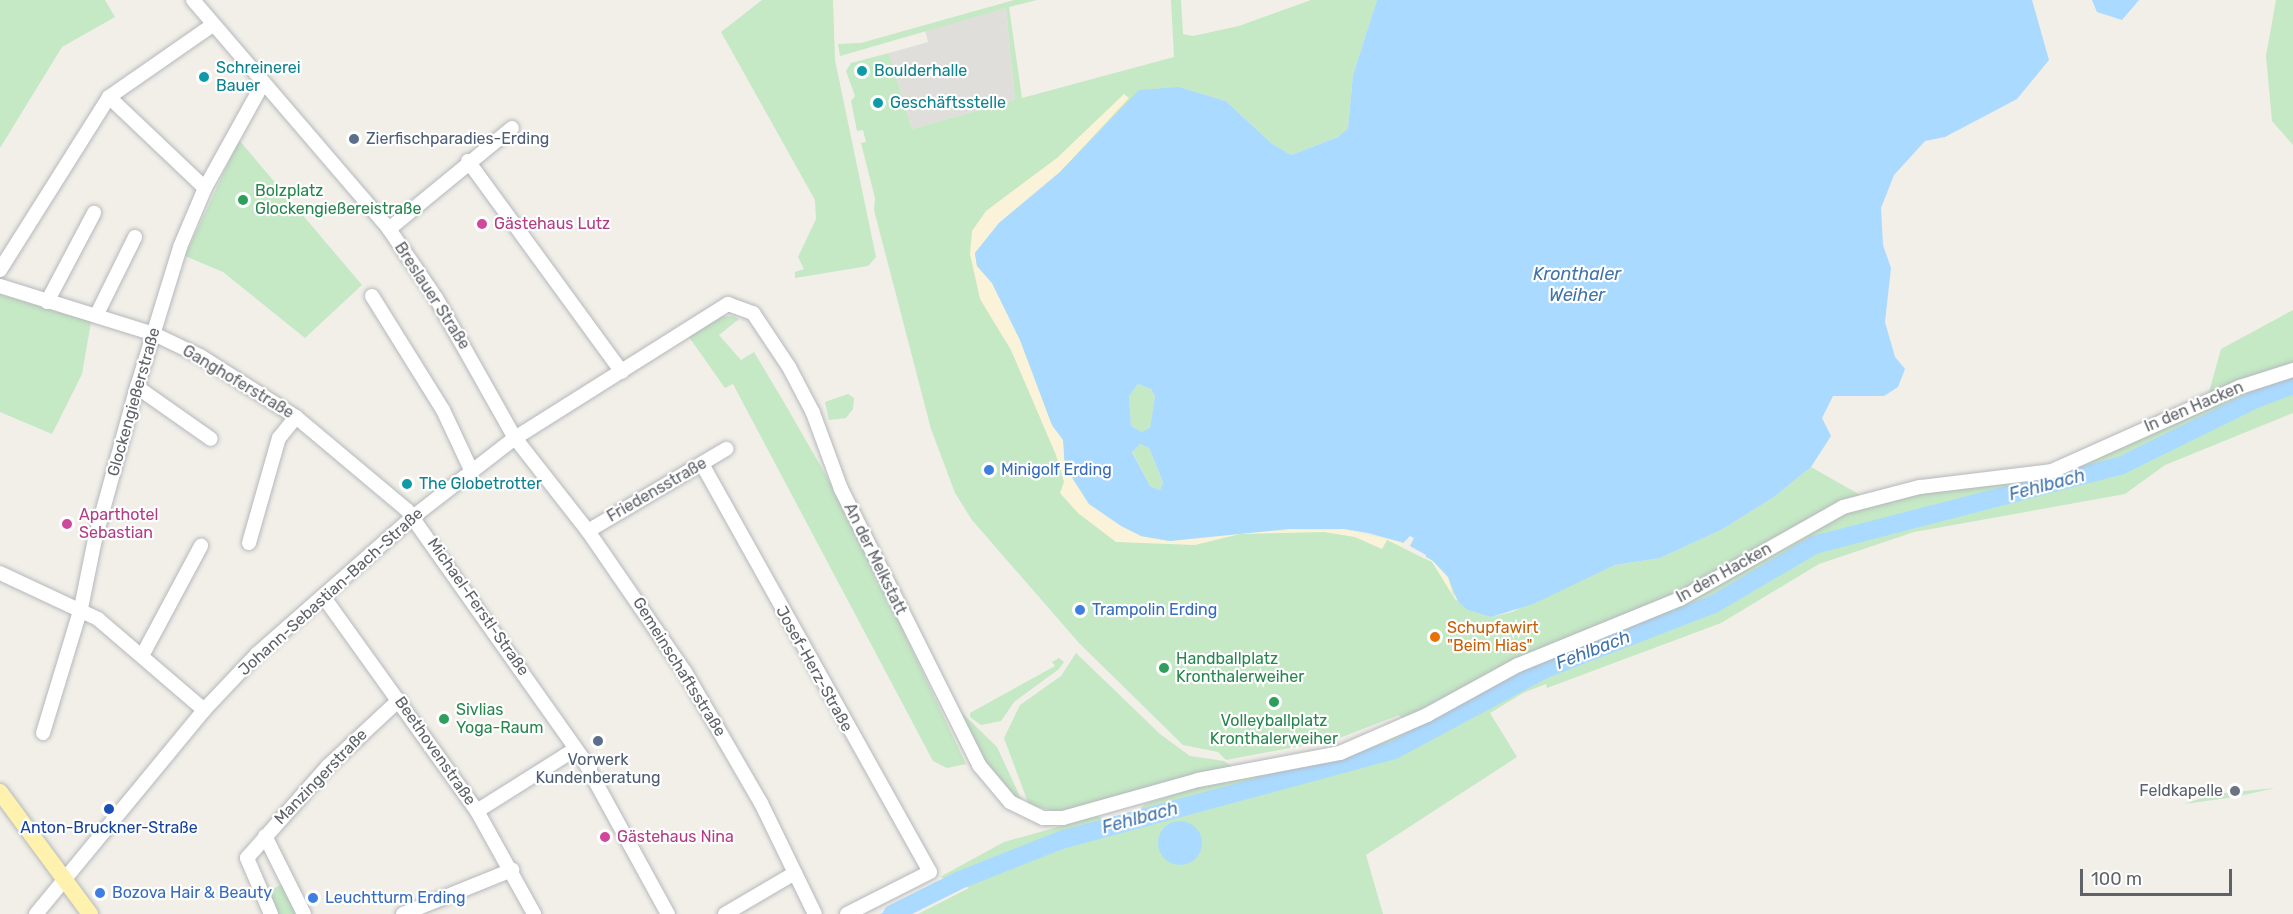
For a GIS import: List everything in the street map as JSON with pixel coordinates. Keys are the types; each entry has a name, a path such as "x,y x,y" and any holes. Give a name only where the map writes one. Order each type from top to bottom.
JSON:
{"main road":[{"path":"0,792 90,914"}],"street":[{"name":"Breslauer Straße","path":"193,0 262,85 388,229 436,298 515,438"},
{"path":"0,270 109,97 212,26"},
{"name":"Glockengießerstraße","path":"43,733 81,608 95,538 137,387 180,247 205,188 262,85"},
{"path":"109,97 205,188"},
{"path":"388,229 468,161 512,128"},
{"path":"468,161 622,372"},
{"path":"47,302 94,213"},
{"path":"97,314 135,237"},
{"name":"Ganghoferstraße","path":"0,286 47,302 97,314 154,334 229,373 296,417 413,517"},
{"path":"372,296 443,410 472,472"},
{"name":"Johann-Sebastian-Bach-Straße","path":"36,914 204,710 257,654 413,517 515,438 622,372 719,307 738,305"},
{"name":"An der Melkstatt","path":"738,305 759,319 789,367 821,433 841,489 979,765 999,794 1021,809"},
{"name":"In den Hacken","path":"1021,809 1043,818 1063,818 1198,780 1341,753 1426,715 1518,665 1680,599 1843,507 1920,487 2052,471 2240,387 2293,370"},
{"path":"137,387 211,439"},
{"path":"249,543 279,438 296,417"},
{"name":"Gemeinschaftsstraße","path":"515,438 588,531 686,672 743,770 815,914"},
{"name":"Friedensstraße","path":"588,531 726,449"},
{"name":"Josef-Herz-Straße","path":"702,464 930,872 847,914"},
{"name":"Michael-Ferstl-Straße","path":"413,517 541,696 574,750 583,759 668,914"},
{"path":"143,654 201,546"},
{"path":"0,573 81,608 143,654 204,710"},
{"name":"Beethovenstraße","path":"323,596 477,810 512,870 534,914"},
{"name":"Manzingerstraße","path":"271,914 247,858 328,766 399,700"},
{"path":"477,810 574,750"},
{"path":"265,836 304,914"},
{"path":"403,914 512,870"},
{"path":"725,914 795,873"}],"shaded area":[{"path":"1006,8 1015,100 912,129 889,53 928,42 925,30"}],"green space":[{"path":"0,0 105,0 115,17 62,47 0,148"},
{"path":"762,0 833,0 835,60 876,257 868,266 795,278 795,272 804,269 798,257 816,219 815,200 721,32"},
{"path":"1014,0 1037,0 1009,7 1022,98 1174,57 1171,0 1181,0 1183,34 1193,36 1239,26 1311,0 1377,0 1353,75 1348,128 1338,137 1291,155 1271,143 1226,101 1179,87 1060,172 999,223 1063,453 1240,531 1344,529 1401,542 1433,561 1448,577 1458,602 1469,610 1491,617 1512,612 1615,565 1660,558 1721,530 1774,497 1811,467 1876,504 1923,492 2040,480 2067,472 2205,406 2221,349 2293,310 2293,413 2165,465 2125,494 1914,532 1819,564 1721,623 1547,688 1546,684 1523,693 1490,713 1517,757 1366,855 1383,914 918,914 969,888 940,877 1004,842 1097,816 1110,821 1134,814 1145,804 1233,775 1409,728 1399,715 1337,739 1226,760 1218,752 1183,745 1079,643 972,520 955,493 931,429 874,210 875,198 861,143 866,142 863,130 857,131 851,101 855,96 846,71 851,63 889,53 912,129 1015,100 1006,8 840,56 838,44 861,43"},
{"path":"2276,0 2293,0 2293,145 2272,121 2266,56"},
{"path":"239,140 362,285 305,338 223,272 185,256"},
{"path":"0,294 91,322 82,374 52,434 0,412"},
{"path":"733,316 739,319 719,335 741,360 754,352 785,404 847,512 966,764 947,768 933,761 733,384 725,388 689,337 719,317"},
{"path":"1138,384 1151,389 1155,396 1150,429 1142,432 1131,426 1129,396"},
{"path":"848,394 854,398 853,409 846,418 829,420 825,402"},
{"path":"1140,444 1149,448 1163,482 1160,490 1150,486 1132,451"},
{"path":"1076,653 1160,734 1190,756 1224,761 1233,767 1098,805 1058,812 1029,805 1004,738 1020,705 1061,676"},
{"path":"1059,658 1064,662 1059,669 1014,702 1001,721 981,725 970,717 970,713 1055,666 1052,662"},
{"path":"959,710 997,747 1022,801 1011,796 983,762 956,712"},
{"path":"2275,788 2235,797 2184,804 2214,794"},
{"path":"285,883 299,914 276,914 266,892"}],"sand":[{"path":"1124,94 1129,98 1060,172 999,223 975,253 977,266 992,283 1020,340 1052,425 1063,440 1065,466 1089,504 1141,536 1170,541 1240,531 1344,529 1401,542 1433,561 1448,577 1453,594 1464,606 1455,599 1432,562 1387,540 1382,549 1355,537 1324,532 1240,534 1195,545 1116,542 1078,513 1060,493 1064,482 1056,455 1011,350 980,299 970,254 972,231 986,211 1057,158"}],"water":[{"name":"Kronthaler Weiher","path":"1377,0 2032,0 2049,60 2017,99 1945,137 1925,141 1894,175 1881,208 1883,245 1891,268 1885,322 1895,357 1905,369 1898,387 1884,396 1833,396 1822,418 1831,436 1811,467 1774,497 1721,530 1660,558 1615,565 1533,604 1491,617 1468,610 1458,602 1448,577 1433,561 1401,542 1368,533 1344,529 1289,529 1170,541 1141,536 1121,526 1089,504 1065,466 1063,440 1052,425 1020,340 992,283 977,266 975,253 999,223 1060,172 1139,90 1179,87 1226,101 1271,143 1291,155 1338,137 1348,128 1353,75","holes":["1138,384 1151,389 1155,396 1150,428 1142,432 1131,426 1129,396","1140,444 1149,448 1163,482 1160,490 1150,486 1132,452"]},
{"path":"2092,0 2139,0 2122,20 2097,12"},
{"path":"1180,821 1196,827 1202,843 1196,859 1180,865 1164,859 1158,843 1164,827"},
{"path":"945,881 957,887 904,914 880,914"}],"pier":[{"path":"1410,536 1414,538 1410,546 1426,555 1425,559 1400,546"}],"waterway":[{"name":"Fehlbach","path":"892,914 960,880 1061,840 1394,750 1545,669 1714,604 1814,545 2120,466 2258,398 2293,385"}],"place":[{"name":"Boulderhalle","path":"862,71"},
{"name":"Schreinerei Bauer","path":"204,77"},
{"name":"Geschäftsstelle","path":"878,103"},
{"name":"Zierfischparadies-Erding","path":"354,139"},
{"name":"Bolzplatz Glockengießereistraße","path":"243,200"},
{"name":"Gästehaus Lutz","path":"482,224"},
{"name":"Minigolf Erding","path":"989,470"},
{"name":"The Globetrotter","path":"407,484"},
{"name":"Aparthotel Sebastian","path":"67,524"},
{"name":"Trampolin Erding","path":"1080,610"},
{"name":"Schupfawirt \"Beim Hias\"","path":"1435,637"},
{"name":"Handballplatz Kronthalerweiher","path":"1164,668"},
{"name":"Volleyballplatz Kronthalerweiher","path":"1274,702"},
{"name":"Sivlias Yoga-Raum","path":"444,719"},
{"name":"Vorwerk Kundenberatung","path":"598,741"},
{"name":"Feldkapelle","path":"2235,791"},
{"name":"Anton-Bruckner-Straße","path":"109,809"},
{"name":"Gästehaus Nina","path":"605,837"},
{"name":"Bozova Hair & Beauty","path":"100,893"},
{"name":"Leuchtturm Erding","path":"313,898"}]}
